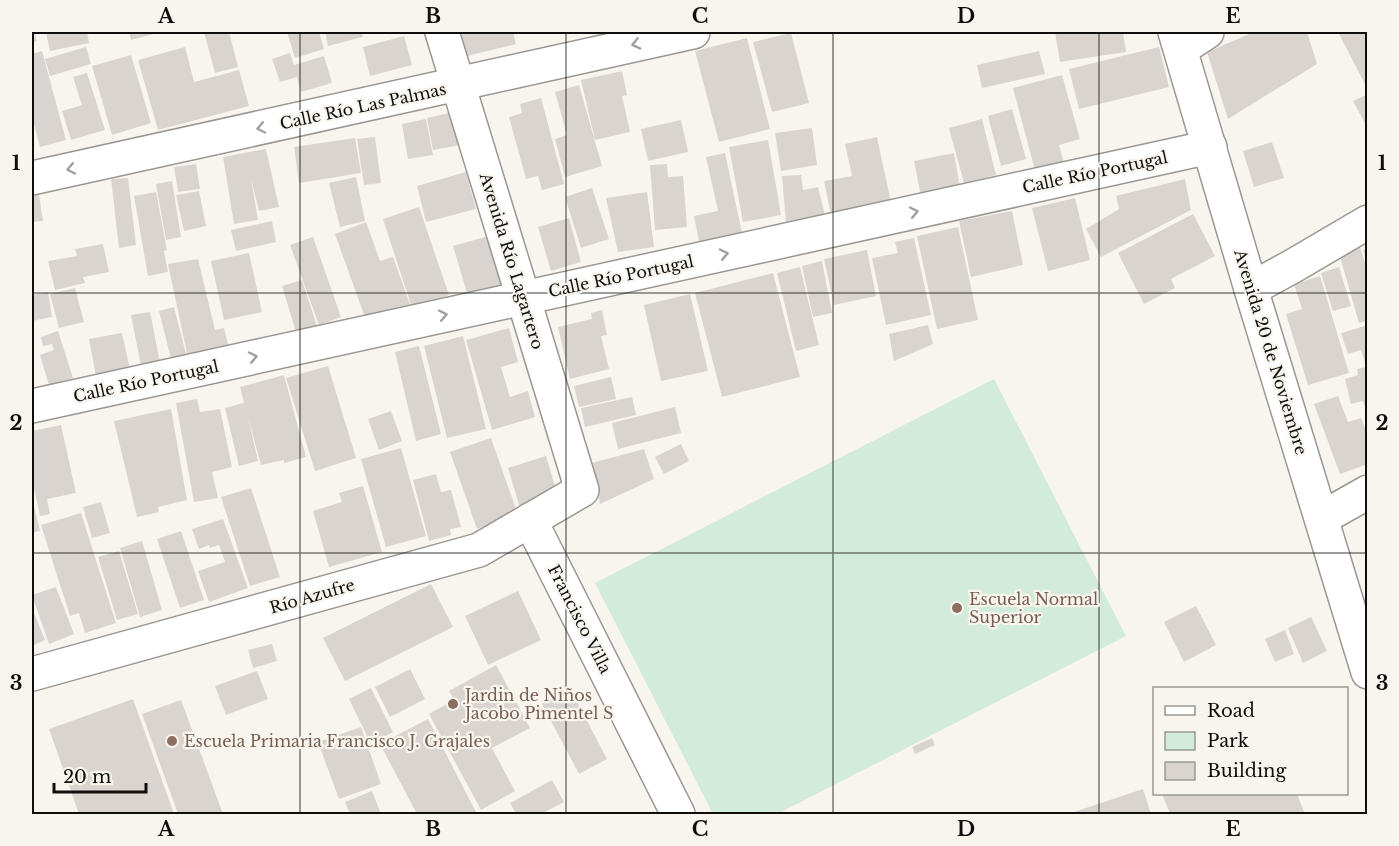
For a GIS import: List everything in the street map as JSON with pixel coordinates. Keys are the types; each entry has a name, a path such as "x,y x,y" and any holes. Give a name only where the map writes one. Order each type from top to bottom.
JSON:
{"street":[{"name":"Avenida Río Lagartero","path":"442,32 582,490"},
{"name":"Calle Río Las Palmas","path":"32,178 693,32"},
{"name":"Avenida 20 de Noviembre","path":"1188,37 1210,147 1368,672"},
{"name":"Calle Río Portugal","path":"32,406 1210,147"},
{"path":"1251,289 1368,222"},
{"name":"Río Azufre","path":"32,674 478,550 582,490"},
{"path":"1322,518 1368,492"},
{"name":"Francisco Villa","path":"530,520 678,814"}],"green space":[{"path":"994,379 1126,636 777,814 713,814 595,583"}],"building":[{"path":"32,32 34,32 37,41 32,42"},
{"path":"46,32 87,32 89,43 50,51"},
{"path":"129,32 161,32 131,40"},
{"path":"204,32 229,32 238,67 215,73"},
{"path":"287,32 319,32 324,49 295,58"},
{"path":"325,32 361,32 363,37 328,46"},
{"path":"461,32 513,32 516,44 467,56"},
{"path":"1055,32 1123,32 1126,52 1060,62"},
{"path":"1254,32 1307,32 1317,64 1228,119 1207,52"},
{"path":"1338,32 1368,32 1368,90"},
{"path":"791,33 809,103 772,112 753,42"},
{"path":"404,36 412,65 370,76 363,47"},
{"path":"747,38 770,129 719,142 695,51"},
{"path":"86,47 91,64 50,76 45,59"},
{"path":"185,47 194,82 239,70 249,106 158,130 138,60"},
{"path":"1159,47 1169,87 1079,109 1069,69"},
{"path":"42,51 66,140 40,147 32,116 32,54"},
{"path":"1039,51 1045,74 982,88 977,65"},
{"path":"290,53 294,65 324,56 332,83 301,92 297,77 280,82 272,59"},
{"path":"131,55 151,123 112,135 92,66"},
{"path":"622,71 627,95 622,96 630,132 595,140 581,80"},
{"path":"87,73 105,130 71,140 62,111 82,105 73,77"},
{"path":"1062,75 1080,139 1059,145 1065,167 1036,174 1013,88"},
{"path":"579,85 602,166 565,177 555,139 567,135 555,92"},
{"path":"1368,94 1368,129 1353,101"},
{"path":"541,98 564,184 542,190 538,176 526,179 509,117 522,113 520,104"},
{"path":"1012,109 1026,159 1001,166 988,116"},
{"path":"453,112 460,145 433,150 427,118"},
{"path":"426,119 433,155 408,159 402,124"},
{"path":"982,119 996,175 964,183 949,128"},
{"path":"681,120 688,152 648,161 641,129"},
{"path":"812,128 817,165 781,171 775,133"},
{"path":"375,137 381,183 364,185 357,139"},
{"path":"877,137 892,207 832,220 824,181 852,176 845,144"},
{"path":"355,138 361,173 299,183 294,147"},
{"path":"768,140 781,215 743,222 729,147"},
{"path":"1272,142 1284,178 1254,187 1243,151"},
{"path":"266,149 279,207 259,211 251,178 258,220 234,224 223,157"},
{"path":"725,153 742,233 699,242 694,216 718,211 706,157"},
{"path":"954,153 960,188 921,196 914,161"},
{"path":"196,164 200,189 178,192 174,167"},
{"path":"667,164 668,177 683,176 687,227 655,230 650,165"},
{"path":"466,172 476,209 426,222 417,186"},
{"path":"801,175 803,190 818,187 825,216 786,223 782,176"},
{"path":"356,177 365,221 340,227 329,183"},
{"path":"128,178 136,245 119,248 111,179"},
{"path":"1185,179 1191,210 1101,257 1086,229 1119,209 1116,196"},
{"path":"172,181 181,237 166,240 156,184"},
{"path":"592,188 609,239 581,248 565,197"},
{"path":"199,191 206,226 184,231 176,195"},
{"path":"156,192 167,250 164,251 168,272 148,276 134,196"},
{"path":"647,192 654,247 618,252 606,198"},
{"path":"39,195 43,221 32,222 32,196"},
{"path":"1075,198 1090,260 1048,271 1032,208"},
{"path":"419,207 449,295 412,308 383,219"},
{"path":"1012,211 1023,265 971,277 959,221"},
{"path":"1193,214 1215,256 1171,279 1175,288 1144,304 1118,253"},
{"path":"569,218 581,262 551,271 538,227"},
{"path":"272,221 276,242 236,251 231,230"},
{"path":"366,222 380,261 393,257 411,307 367,323 335,234"},
{"path":"958,227 978,320 937,329 917,236"},
{"path":"492,235 506,286 468,296 453,246"},
{"path":"313,237 341,317 319,325 290,245"},
{"path":"914,238 931,315 886,325 872,258 898,253 895,242"},
{"path":"103,244 109,272 83,277 85,283 55,290 48,261 77,256 75,249"},
{"path":"1360,247 1368,272 1368,320 1359,323 1339,253"},
{"path":"1368,249 1368,264 1367,264 1363,250"},
{"path":"867,250 876,296 834,305 824,259"},
{"path":"249,253 262,312 224,320 211,261"},
{"path":"198,259 215,330 224,328 229,349 188,358 168,264"},
{"path":"822,261 832,313 813,317 802,266"},
{"path":"800,267 819,345 796,351 777,273"},
{"path":"1339,267 1351,306 1333,311 1321,273"},
{"path":"773,273 800,377 722,397 695,293"},
{"path":"1320,276 1349,373 1308,385 1286,314 1302,309 1294,284"},
{"path":"302,280 317,326 296,332 282,286"},
{"path":"75,288 84,322 59,328 50,294"},
{"path":"48,292 52,317 32,321 32,295"},
{"path":"690,294 708,371 661,381 644,305"},
{"path":"174,307 186,354 171,359 159,311"},
{"path":"602,310 607,335 601,336 609,369 570,379 558,327 592,319 591,313"},
{"path":"150,312 160,362 141,366 131,315"},
{"path":"928,325 933,344 894,361 889,334"},
{"path":"1368,325 1368,362 1365,363 1361,350 1348,354 1341,333"},
{"path":"509,328 518,362 501,367 510,397 528,391 535,417 492,430 466,340"},
{"path":"58,331 73,378 49,385 40,355 54,350 52,344 43,346 41,337"},
{"path":"122,333 130,369 96,376 89,339"},
{"path":"463,336 486,429 447,438 424,346"},
{"path":"419,346 441,434 416,441 395,352"},
{"path":"328,366 356,458 315,471 286,378"},
{"path":"1366,367 1368,373 1367,413 1363,401 1351,404 1345,379 1358,375 1357,369"},
{"path":"284,375 306,457 284,463 284,460 261,465 248,417 258,461 239,466 225,408 244,403 240,387"},
{"path":"611,377 616,399 579,407 574,386"},
{"path":"1338,396 1348,422 1361,418 1368,435 1368,464 1340,474 1314,404"},
{"path":"632,397 636,415 585,427 581,408"},
{"path":"197,399 200,412 220,409 232,467 212,472 218,498 194,502 176,403"},
{"path":"675,407 681,433 618,449 612,423"},
{"path":"171,409 187,500 158,507 159,512 137,517 114,421"},
{"path":"391,411 402,441 379,450 368,419"},
{"path":"61,425 76,493 47,499 50,514 40,516 32,479 32,431"},
{"path":"491,438 518,515 477,529 450,452"},
{"path":"681,444 689,461 664,474 655,457"},
{"path":"401,448 426,536 386,547 361,459"},
{"path":"644,449 654,479 600,504 592,463"},
{"path":"546,456 559,500 521,511 508,468"},
{"path":"436,474 441,492 451,490 461,527 450,529 451,535 429,541 413,480"},
{"path":"363,486 382,552 329,567 313,511 342,502 339,493"},
{"path":"251,488 280,577 250,586 221,497"},
{"path":"32,498 40,531 32,533"},
{"path":"101,502 110,533 92,538 83,507"},
{"path":"81,513 116,623 85,633 79,613 70,616 41,525"},
{"path":"223,519 248,588 209,602 198,571 225,562 219,545 210,548 209,545 199,549 192,529"},
{"path":"181,531 204,600 180,608 157,539"},
{"path":"142,541 162,610 140,617 120,548"},
{"path":"119,551 138,614 117,620 98,557"},
{"path":"431,584 453,627 345,681 323,638"},
{"path":"56,587 74,634 49,644 32,595"},
{"path":"518,591 541,640 488,665 465,616"},
{"path":"1196,606 1216,645 1184,662 1164,622"},
{"path":"32,608 45,640 32,646"},
{"path":"1311,617 1327,651 1303,663 1288,628"},
{"path":"1285,630 1294,654 1275,662 1265,639"},
{"path":"272,644 277,661 253,668 248,650"},
{"path":"496,665 530,728 492,748 515,791 481,810 429,714 454,700 449,691"},
{"path":"410,669 425,699 390,717 375,687"},
{"path":"257,671 268,699 226,715 215,686"},
{"path":"371,688 393,732 371,744 349,699"},
{"path":"571,690 607,759 579,774 542,704"},
{"path":"133,699 174,814 79,814 49,729"},
{"path":"181,700 223,814 178,814 142,714"},
{"path":"428,719 477,814 417,814 380,744"},
{"path":"361,727 381,784 339,799 318,742"},
{"path":"932,738 935,745 915,754 912,747"},
{"path":"552,780 564,802 541,814 516,814 510,803"},
{"path":"1143,789 1151,814 1068,814"},
{"path":"372,791 381,814 350,814 345,802"},
{"path":"1162,795 1297,795 1305,814 1170,814"}],"place":[{"name":"Escuela Normal Superior","path":"957,608"},
{"name":"Jardin de Niños Jacobo Pimentel S","path":"453,704"},
{"name":"Escuela Primaria Francisco J. Grajales","path":"172,741"}]}
